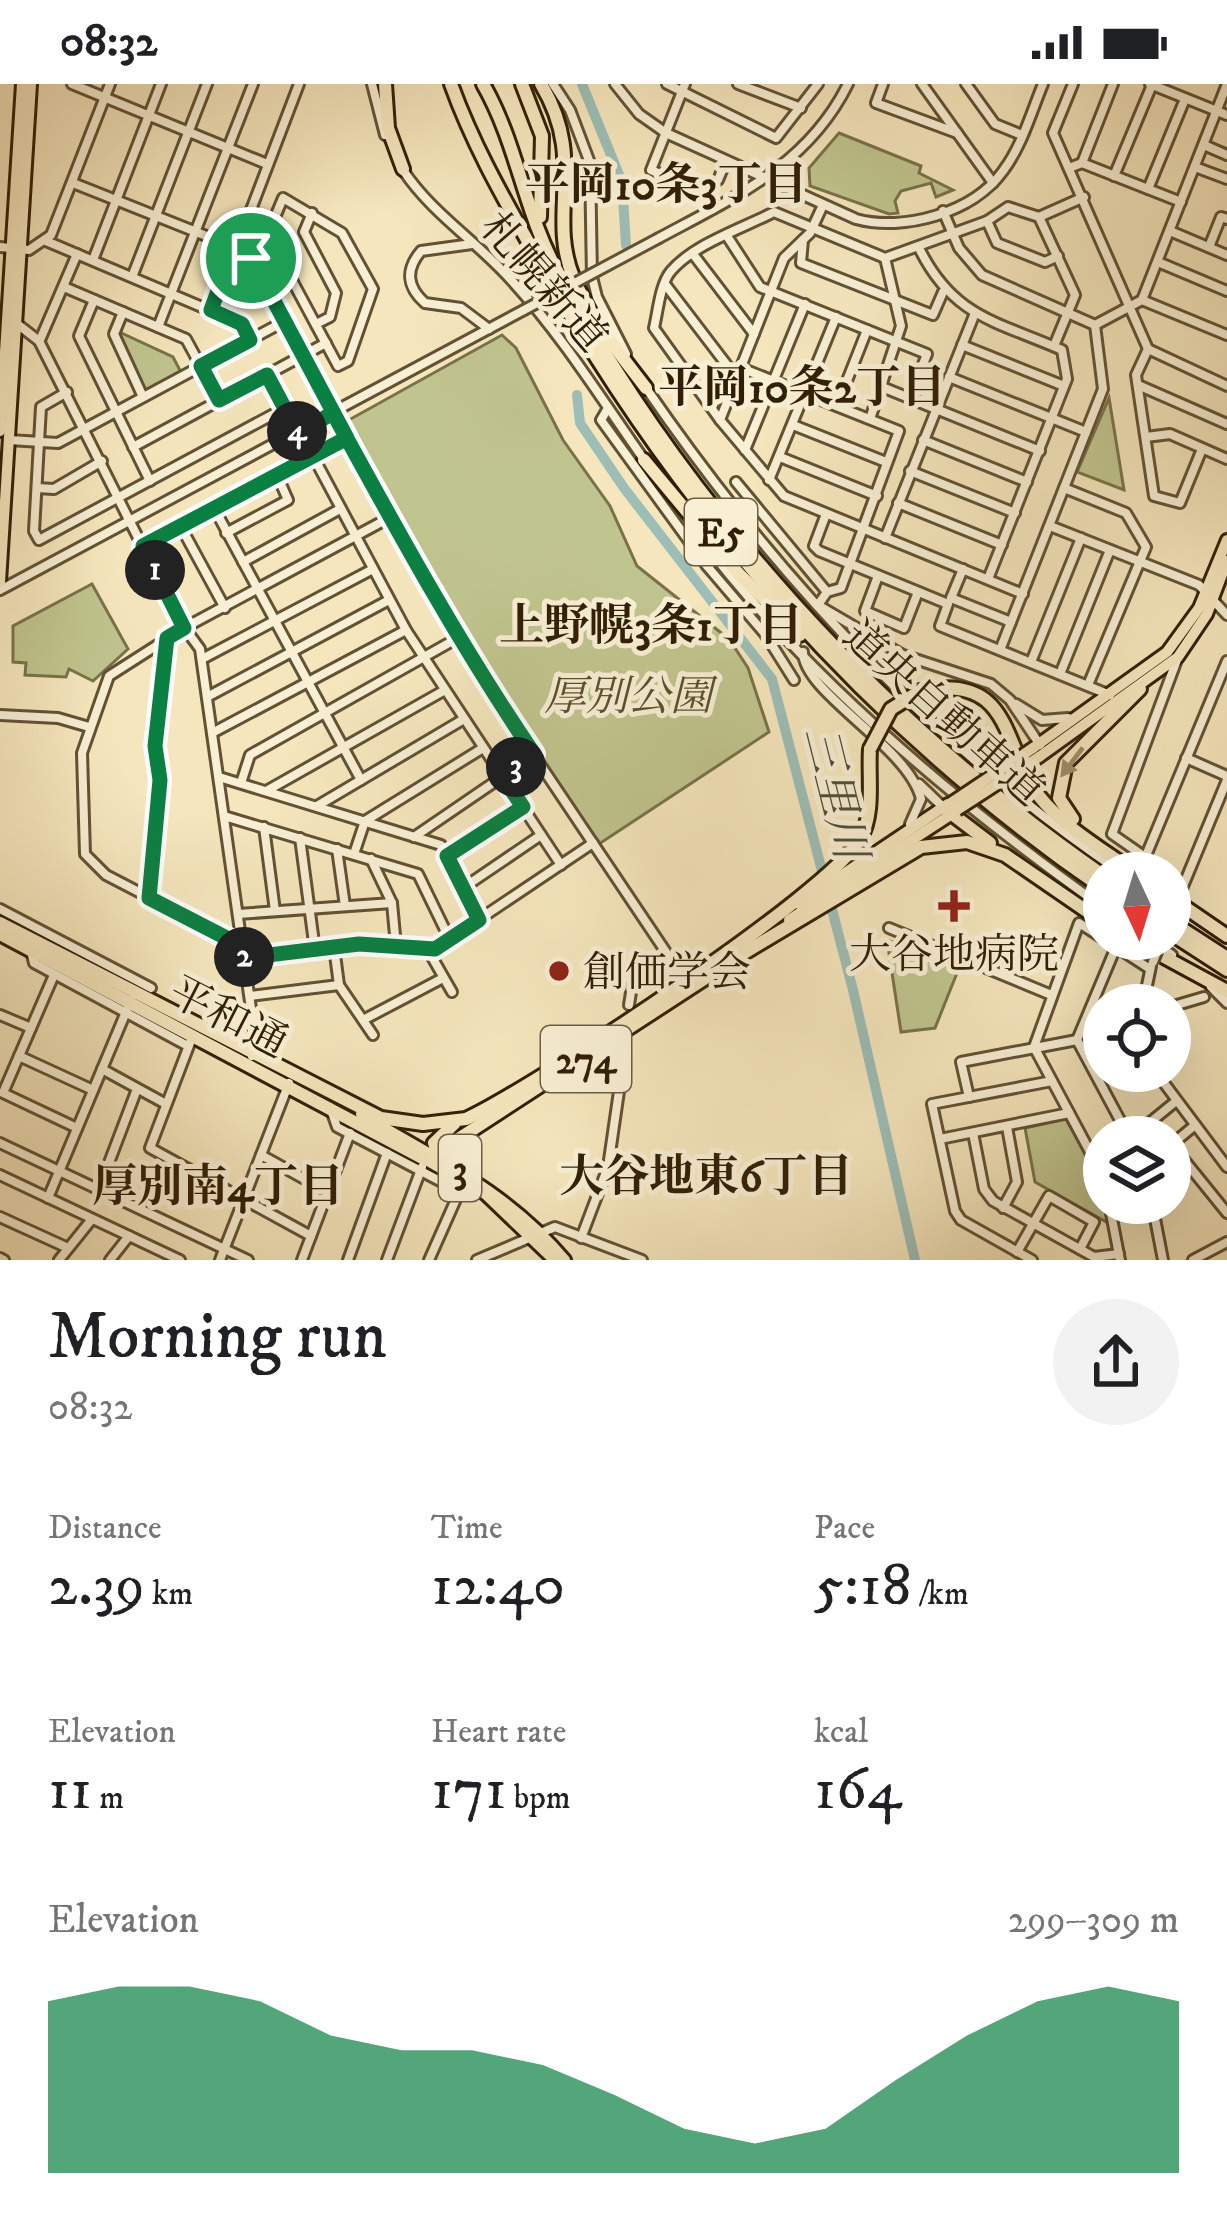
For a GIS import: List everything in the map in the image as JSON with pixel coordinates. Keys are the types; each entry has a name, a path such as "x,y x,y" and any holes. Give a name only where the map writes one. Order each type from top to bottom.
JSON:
{"highway":[{"path":"386,84 388,128 403,170"},
{"name":"道央自動車道","path":"451,84 474,146 610,380 751,570 856,682 962,781 1083,873"},
{"name":"道央自動車道","path":"483,84 516,153 555,267 640,407 761,566 922,731 1083,860"},
{"path":"522,84 542,136 538,194 555,267"},
{"path":"541,84 563,131 566,244 573,276 646,388"},
{"path":"644,460 762,598 856,682"},
{"name":"274","path":"798,909 852,851 865,826 870,749 891,709 920,691 960,689 986,700 1010,728 1039,795 1107,852"},
{"path":"1097,844 1066,812 1059,798 1059,780 1073,755 1140,689"},
{"path":"951,809 1005,855"},
{"name":"274","path":"434,1161 798,909 845,882 932,844 967,842 1005,855 1083,909"},
{"path":"1191,908 1227,936"},
{"name":"平和通","path":"0,922 191,1040 251,1058"},
{"name":"平和通","path":"0,934 334,1101 352,1127 434,1161"},
{"path":"1191,934 1227,958"},
{"path":"1191,947 1227,970"},
{"name":"274","path":"434,1161 439,1134 741,949"},
{"path":"1172,960 1227,991"},
{"name":"274","path":"334,1101 398,1123 466,1119"}],"main road":[{"path":"4,435 1,398 10,249 26,84"},
{"path":"0,586 4,435 16,322 10,249"},
{"path":"1039,750 1167,652 1210,593 1227,540"},
{"path":"845,882 1039,750 1140,689 1178,657 1227,561"},
{"path":"845,882 886,846 951,809"},
{"name":"3","path":"334,1101 508,1201 565,1260"},
{"name":"3","path":"434,1161 462,1186 535,1232 554,1260"}],"street":[{"path":"71,84 268,164"},
{"path":"46,241 110,84"},
{"path":"93,260 161,84"},
{"path":"132,277 207,84"},
{"path":"158,327 253,84"},
{"path":"299,84 249,215 247,246 456,639 684,980"},
{"name":"札幌新道","path":"373,84 379,120 403,170 428,202 542,316 724,570 803,652 947,786 1083,892"},
{"name":"札幌新道","path":"553,84 570,110 590,163 590,255 597,297 646,388 727,501 814,602 977,765 1095,852"},
{"path":"615,84 639,114 666,133 823,205 883,224 943,211 993,183 1022,135 1043,84"},
{"path":"667,84 681,95 776,138 818,84"},
{"path":"685,84 651,170 697,190 718,180 726,160"},
{"path":"738,84 801,108"},
{"path":"0,586 131,522 767,180 826,122 848,84"},
{"path":"883,84 876,104 957,133"},
{"path":"922,84 993,183"},
{"path":"966,84 994,124 1022,135"},
{"path":"1073,84 1053,133 1148,349 1227,386"},
{"path":"1082,163 1113,84"},
{"path":"1114,176 1151,84 1222,112"},
{"path":"943,211 969,264 982,275 1095,325 1133,310 1142,301 1204,145 1222,112 1227,84"},
{"path":"1148,189 1185,98"},
{"path":"1204,145 1227,155"},
{"path":"1070,168 1082,163 1181,202"},
{"path":"1195,167 1227,179"},
{"path":"73,183 234,247 247,246"},
{"path":"1039,218 1084,197"},
{"path":"283,198 342,233 373,289 348,362 338,366 291,278 272,244 270,229 283,198"},
{"path":"720,420 784,258 812,229 823,205"},
{"path":"1023,593 784,496 720,420 654,328 670,272 774,212 885,258 987,221 1008,206 1039,218 1075,295 1054,346"},
{"path":"312,213 304,232 337,293 330,317 316,324"},
{"path":"1209,247 1221,217 1227,219"},
{"path":"987,221 997,243 1045,262 1058,256"},
{"path":"1170,231 1227,255"},
{"path":"727,236 760,286 927,354 910,398"},
{"path":"803,240 801,263 895,300 933,314 944,292"},
{"path":"10,249 46,241 242,324 250,340"},
{"path":"473,244 421,250 410,266 410,282 425,303 461,308 489,329"},
{"path":"211,310 234,247"},
{"path":"920,248 944,292 974,313 1062,350 1064,386 988,579"},
{"path":"39,341 77,254"},
{"path":"694,254 754,334"},
{"path":"869,419 902,326 885,258"},
{"path":"1158,262 1227,291"},
{"path":"269,290 291,278"},
{"path":"665,284 738,372 775,381 899,431 841,588 814,602 903,655 991,684 1010,700 1053,722 1093,708"},
{"path":"64,287 186,339 219,400"},
{"path":"94,300 80,336 150,481"},
{"path":"1142,301 1227,335"},
{"path":"745,451 805,304"},
{"path":"123,312 114,334 142,397"},
{"path":"886,538 974,313"},
{"path":"769,480 836,317"},
{"path":"4,435 58,443 285,321"},
{"path":"16,322 39,341 184,628 198,644 250,996 251,1058"},
{"path":"1000,650 1104,381 1095,325"},
{"path":"837,406 867,330"},
{"path":"133,447 326,343"},
{"path":"962,345 1064,386"},
{"path":"1148,349 1136,375 1154,496 1180,503 1202,449"},
{"path":"267,375 298,433"},
{"path":"949,377 1086,432"},
{"path":"1138,385 1227,424"},
{"path":"882,387 1040,451"},
{"path":"67,392 41,407 34,531 39,540 285,408"},
{"path":"608,408 601,420 765,634 794,680"},
{"path":"793,425 886,462"},
{"path":"1146,437 1170,434 1227,459"},
{"path":"143,546 347,438"},
{"path":"923,440 1027,482"},
{"path":"314,456 424,661 562,865"},
{"path":"780,458 877,496"},
{"path":"37,488 54,489 102,461"},
{"path":"910,471 1015,513"},
{"path":"226,532 288,500 277,475"},
{"path":"736,482 761,522 827,592"},
{"path":"1064,488 1126,512 1146,547 1088,685"},
{"path":"898,503 1002,545"},
{"path":"214,508 361,780"},
{"path":"243,562 340,509"},
{"path":"826,514 814,546 918,592 1011,622"},
{"path":"242,946 97,870 82,846 82,753 89,728 109,676 184,628 389,518"},
{"path":"1049,526 1210,593 1227,615"},
{"path":"181,527 224,608"},
{"path":"1031,662 1081,538"},
{"path":"1060,674 1110,550"},
{"path":"202,659 374,569"},
{"path":"963,569 940,626 1111,696"},
{"path":"878,576 865,611 904,628 918,592"},
{"path":"207,697 389,600"},
{"path":"212,733 406,631"},
{"path":"149,898 160,780 155,746 167,638"},
{"path":"241,783 250,754 424,661 456,639"},
{"path":"803,652 811,679 838,699 915,780 951,809"},
{"path":"1137,852 1112,834 1178,657"},
{"path":"1147,852 1227,661"},
{"path":"267,791 445,690"},
{"path":"1010,700 1039,750"},
{"path":"0,715 58,718 89,728"},
{"path":"316,806 464,719"},
{"path":"354,854 365,821 483,748"},
{"path":"414,837 534,754"},
{"path":"1186,758 1227,778 1191,860"},
{"path":"219,777 441,845 479,920"},
{"path":"886,846 920,811 915,780"},
{"path":"447,856 523,807"},
{"path":"224,816 418,874 450,940"},
{"path":"264,826 275,911"},
{"path":"463,888 541,835"},
{"path":"300,838 315,950"},
{"path":"244,958 334,947 427,949 450,940 592,843"},
{"path":"338,849 345,906"},
{"path":"371,860 392,903 395,946"},
{"path":"238,914 392,903"},
{"path":"0,909 151,988"},
{"path":"1083,926 1079,923 1049,994 1034,1047 1083,1139"},
{"path":"889,928 1049,994"},
{"path":"334,947 339,985 373,1035"},
{"path":"427,949 452,992"},
{"path":"31,951 34,964 54,975 130,1003 48,1198"},
{"path":"1077,1040 1111,960"},
{"path":"1141,960 1151,965"},
{"path":"1147,984 1153,960"},
{"path":"1179,960 1227,1003"},
{"path":"629,1005 632,986 671,961"},
{"path":"54,975 3,1093 77,1128"},
{"path":"363,1020 443,977"},
{"path":"250,996 339,985"},
{"path":"1191,1001 1204,997"},
{"path":"0,1015 31,1028"},
{"path":"191,1040 150,1148 311,1236"},
{"path":"969,1097 962,1062 1077,1040"},
{"path":"1077,1040 1119,1116"},
{"path":"581,1238 608,1167 625,1050"},
{"path":"19,1056 93,1090"},
{"path":"102,1069 166,1104"},
{"path":"220,1260 291,1079"},
{"path":"1032,1260 955,1211 932,1104 1052,1081"},
{"path":"99,1189 137,1089"},
{"path":"1168,1092 1227,1166"},
{"path":"1156,1116 1174,1102"},
{"path":"940,1138 1069,1113"},
{"path":"1004,1208 1017,1182 1007,1126"},
{"path":"302,1260 352,1127 387,1153 434,1161 462,1186 429,1260"},
{"path":"974,1133 984,1189 1004,1208 1094,1257 1119,1257 1113,1224"},
{"path":"0,1143 248,1260"},
{"path":"348,1260 387,1153"},
{"path":"261,1155 326,1191"},
{"path":"387,1260 434,1161"},
{"path":"1191,1169 1227,1213"},
{"path":"0,1175 180,1260"},
{"path":"1017,1252 1049,1196 1094,1222 1080,1249"},
{"path":"0,1217 68,1248"},
{"path":"59,1260 92,1219"},
{"path":"1156,1224 1163,1260"},
{"path":"477,1260 555,1227 642,1260"},
{"path":"110,1260 129,1236"},
{"path":"1193,1260 1227,1242"}],"green space":[{"path":"839,133 921,166 919,173 953,190 936,197 931,183 901,191 895,201 898,213 889,214 810,186 809,168"},
{"path":"115,330 173,357 183,376 143,397"},
{"name":"厚別公園","path":"502,335 516,348 563,440 610,506 637,566 729,639 748,668 769,732 599,844 466,644 347,421"},
{"path":"1109,398 1124,490 1077,472"},
{"path":"92,584 128,649 93,681 69,669 66,677 25,675 26,663 13,662 13,626"},
{"path":"887,940 954,965 957,973 935,1028 901,1032"},
{"path":"1066,1119 1083,1150 1083,1209 1035,1182 1025,1128"}],"waterway":[{"name":"三里川","path":"582,84 622,182 626,245"},
{"name":"三里川","path":"577,395 580,423 624,488 772,679 853,990 915,1260"}],"place":[{"name":"大谷地病院","path":"954,906"},
{"name":"創価学会","path":"559,971"}],"district":[{"name":"平岡10条3丁目","path":"666,183"},
{"name":"平岡10条2丁目","path":"802,386"},
{"name":"上野幌3条1丁目","path":"651,624"},
{"name":"大谷地東6丁目","path":"706,1175"},
{"name":"厚別南4丁目","path":"218,1185"}],"route":[{"path":"251,258 247,246 234,247 211,310 242,324 250,340 201,366 219,400 267,375 298,433 333,413 347,438 425,585 456,639 534,754 502,776 523,807 447,856 479,920 435,949 359,944 244,958 242,946 149,898 160,780 155,746 167,638 184,628 143,546 347,438 251,258"}]}
